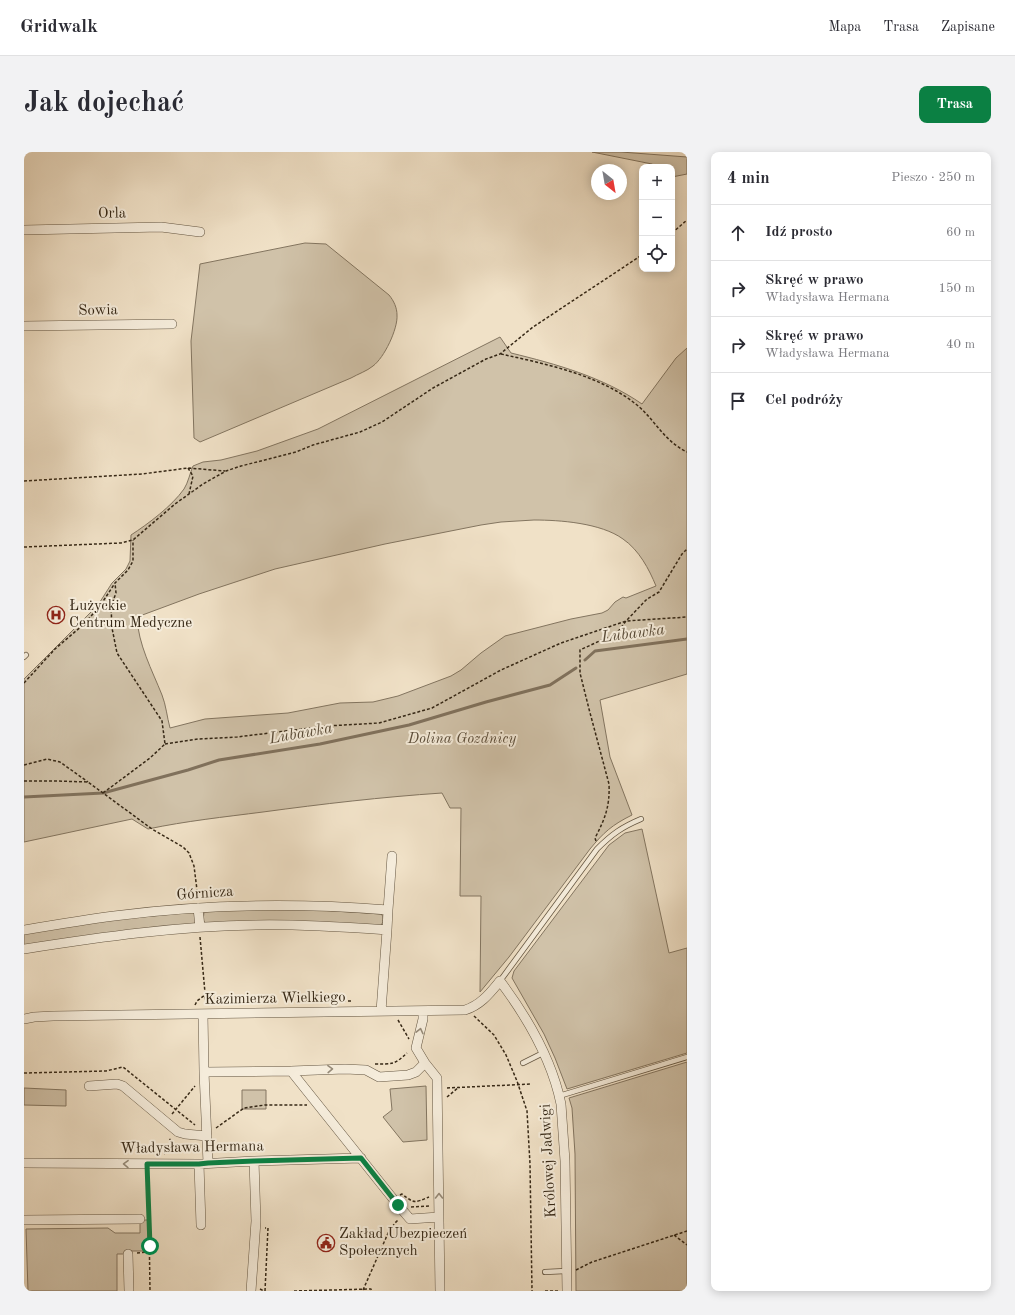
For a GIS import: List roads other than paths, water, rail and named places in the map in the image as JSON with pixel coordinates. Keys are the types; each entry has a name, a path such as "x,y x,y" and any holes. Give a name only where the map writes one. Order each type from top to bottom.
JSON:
{"street":[{"name":"Orla","path":"24,230 161,227 200,232"},
{"name":"Sowia","path":"24,326 172,324"},
{"path":"381,1011 392,856"},
{"name":"Górnicza","path":"24,930 115,916 198,908 282,906 388,910"},
{"path":"198,908 200,927"},
{"path":"24,950 81,940 143,932 200,927 256,925 327,926 387,930"},
{"name":"Królowej Jadwigi","path":"500,982 509,993 525,1019 543,1053 553,1074 559,1096 563,1123 570,1271 567,1291"},
{"name":"Kazimierza Wielkiego","path":"24,1019 53,1016 423,1011 467,1009 474,1007 481,1002 500,982"},
{"path":"423,1011 423,1020 416,1048 425,1063 438,1078 440,1291"},
{"path":"201,1225 207,1134 203,1014"},
{"path":"204,1072 345,1069 366,1070 379,1077 408,1075 416,1072 425,1063"},
{"path":"291,1071 410,1219 439,1218"},
{"path":"89,1086 117,1084 123,1086 178,1132 185,1134 207,1134"},
{"name":"Władysława Hermana","path":"24,1163 147,1164 361,1158"},
{"path":"251,1291 256,1220 254,1161"},
{"path":"24,1220 140,1219"},
{"path":"128,1254 129,1291"}],"lane":[{"path":"500,982 597,849 611,835 641,819"},
{"path":"523,1063 543,1053"},
{"path":"559,1096 687,1057"},
{"path":"545,1272 570,1271"}],"waterway":[{"name":"Lubawka","path":"585,660 595,651 687,639"},
{"name":"Lubawka","path":"24,797 103,793 219,760 320,744 409,725 550,685 576,668"}],"place":[{"name":"Łużyckie Centrum Medyczne","path":"56,615"},
{"name":"Zakład Ubezpieczeń Społecznych","path":"326,1243"}],"park label":[{"name":"Dolina Gozdnicy","path":"462,739"}]}
